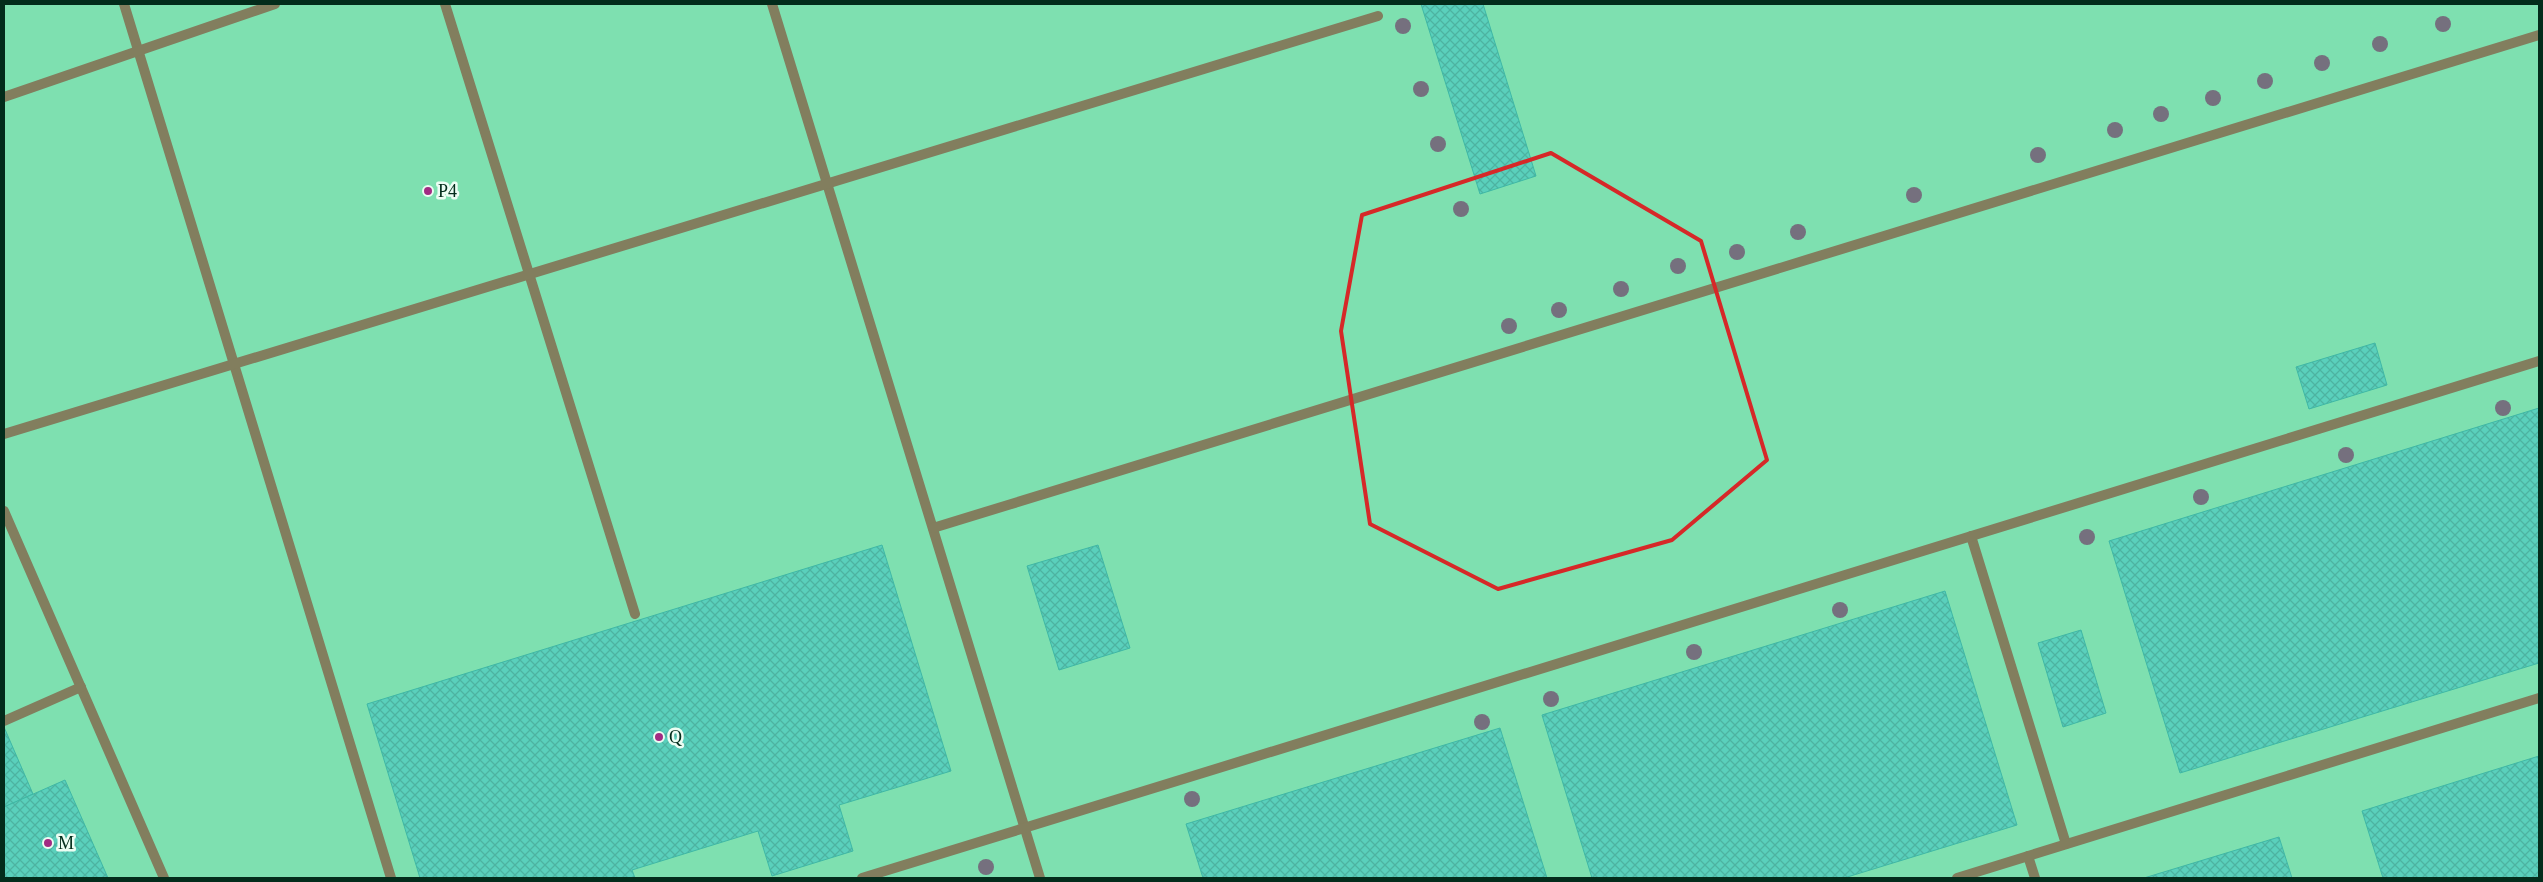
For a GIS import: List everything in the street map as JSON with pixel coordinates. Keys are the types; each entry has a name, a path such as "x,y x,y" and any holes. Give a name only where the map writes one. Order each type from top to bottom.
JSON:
{"lane":[{"path":"124,4 391,878"},
{"path":"4,97 275,4"},
{"path":"445,4 635,614"},
{"path":"772,4 1040,878"},
{"path":"4,434 1378,16"},
{"path":"933,528 2539,35"},
{"path":"862,878 2539,361"},
{"path":"4,511 164,878"},
{"path":"1971,536 2066,844"},
{"path":"4,721 81,687"},
{"path":"1957,878 2539,698"},
{"path":"2028,856 2035,878"}],"highlighted area":[{"path":"1551,153 1701,241 1767,460 1672,540 1498,589 1370,524 1341,331 1362,215"}],"shaded area":[{"path":"4,4 2539,4 2539,878 4,878"}],"building":[{"path":"1421,4 1483,4 1536,176 1480,194"},
{"path":"2375,343 2387,385 2309,409 2296,367"},
{"path":"2539,408 2539,663 2180,773 2109,541"},
{"name":"Q","path":"882,545 951,771 839,805 853,851 772,876 758,831 632,870 635,878 420,878 367,704"},
{"path":"1098,545 1130,648 1059,670 1027,566"},
{"path":"1945,591 2017,825 1844,878 1592,878 1542,715"},
{"path":"2081,630 2106,713 2063,727 2038,643"},
{"path":"4,727 33,794 4,807"},
{"path":"1500,728 1547,878 1203,878 1186,824"},
{"path":"2539,756 2539,878 2383,878 2362,811"},
{"name":"M","path":"65,780 108,878 4,878 4,807"},
{"path":"2279,837 2292,878 2144,878"}],"place":[{"name":"P4","path":"428,191"},
{"name":"Q","path":"659,737"},
{"name":"M","path":"48,843"}]}
